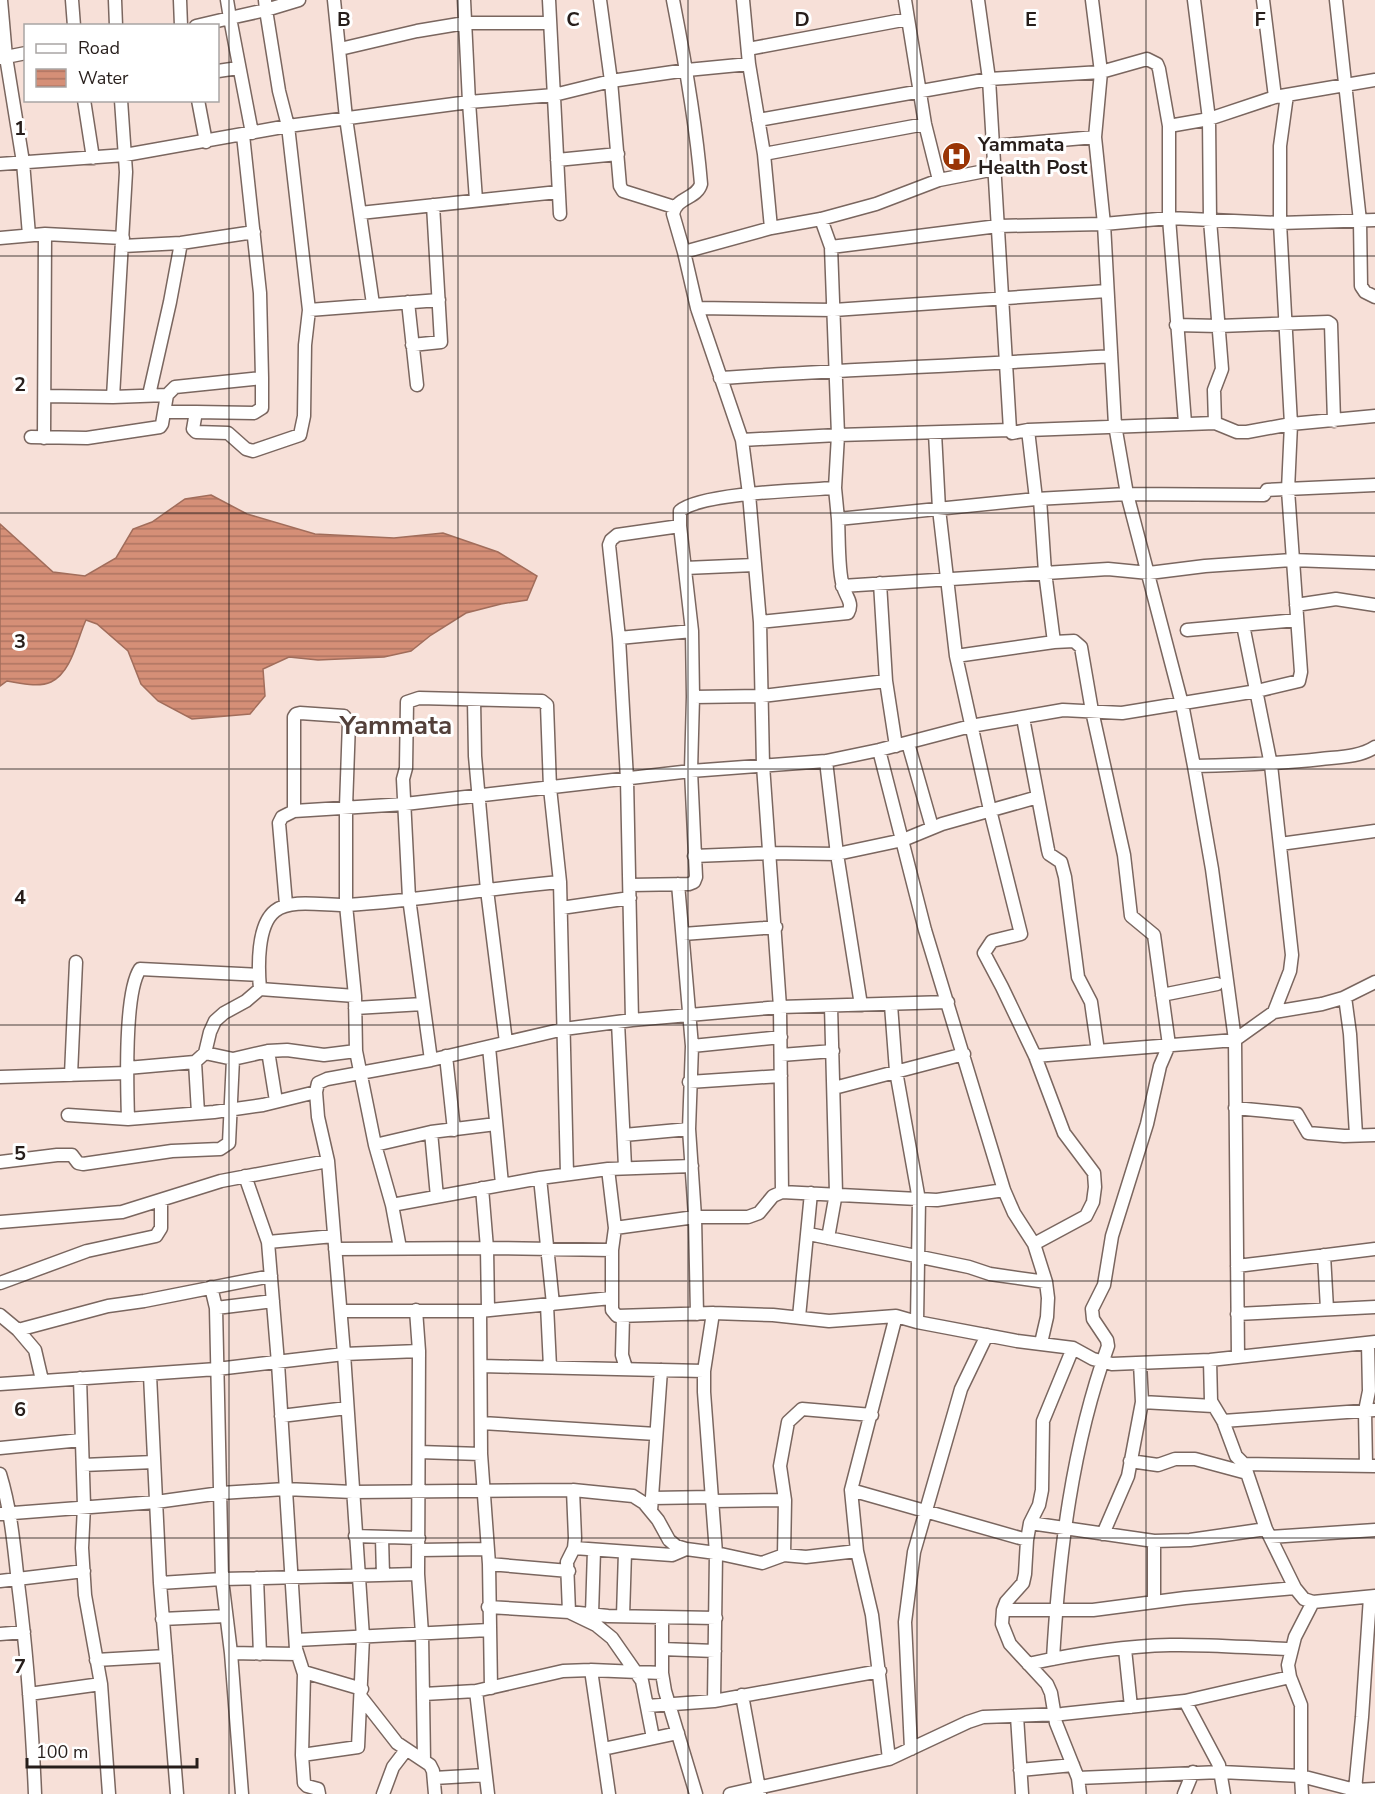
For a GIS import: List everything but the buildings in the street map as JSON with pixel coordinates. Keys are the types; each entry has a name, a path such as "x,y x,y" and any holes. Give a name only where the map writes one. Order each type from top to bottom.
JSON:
{"street":[{"path":"1,0 3,58 23,162 29,235"},
{"path":"72,0 74,24"},
{"path":"116,0 116,24"},
{"path":"180,0 181,24"},
{"path":"164,412 254,413 262,408 260,293 247,134 227,0"},
{"path":"204,24 266,5 299,0"},
{"path":"334,0 346,118 373,304"},
{"path":"464,0 468,102 476,200"},
{"path":"549,0 560,214"},
{"path":"600,0 611,81 620,186 623,191 674,207"},
{"path":"673,0 687,70 701,184 696,193 674,207 673,214 697,308 742,440 749,494 760,622 763,765 780,1007 782,1192"},
{"path":"743,0 749,64 764,154 771,228"},
{"path":"905,0 925,124 939,180"},
{"path":"978,0 989,79 994,146 1010,430"},
{"path":"1092,0 1101,72 1095,137 1104,224 1115,425 1127,494 1182,704 1212,869 1235,1040 1238,1357"},
{"path":"1194,0 1209,119 1210,220 1222,369 1214,390 1215,423"},
{"path":"286,904 279,823 282,817 294,811 405,804 691,771 826,761 902,745 971,726 1063,710 1122,713 1257,691 1299,681 1301,672 1288,490 1291,424 1280,223 1281,96 1263,0"},
{"path":"1336,0 1360,220 1361,286 1365,292 1375,297"},
{"path":"196,412 193,429 196,432 228,433 246,449 253,451 300,435 304,416 305,345 309,310 288,126 279,91 266,5"},
{"path":"748,49 908,19"},
{"path":"340,49 417,31 465,23 550,23"},
{"path":"3,58 24,53"},
{"path":"758,120 989,79 1101,72 1147,59 1157,64 1168,126 1169,218 1185,423"},
{"path":"0,164 125,155 288,126 468,102 554,95 611,81 749,64"},
{"path":"219,71 238,68"},
{"path":"1168,126 1209,119 1281,96 1375,80"},
{"path":"84,102 93,158"},
{"path":"113,397 126,172 121,102"},
{"path":"198,102 206,142"},
{"path":"764,154 925,124"},
{"path":"994,146 1095,137"},
{"path":"557,160 618,154"},
{"path":"684,252 771,228 821,219 876,204 939,180 995,170"},
{"path":"360,213 558,192"},
{"path":"412,345 441,343 433,205"},
{"path":"831,247 998,226 1104,224 1169,218 1280,223 1375,220"},
{"path":"760,622 848,613 850,608 850,600 843,586 835,488 838,435 831,247 821,219"},
{"path":"0,238 45,234 123,242 181,243 254,232"},
{"path":"44,438 45,234"},
{"path":"148,395 160,352 181,243"},
{"path":"697,308 834,310 1107,291"},
{"path":"309,310 438,300"},
{"path":"408,302 417,385"},
{"path":"1176,325 1219,326 1328,322 1331,324 1334,421"},
{"path":"720,378 1111,356"},
{"path":"31,437 87,438 160,428 167,395 175,387 262,378"},
{"path":"45,396 167,395"},
{"path":"742,440 1010,430 1012,433 1028,430 1185,423 1215,423 1237,432 1247,432 1291,424 1375,416"},
{"path":"1028,430 1054,642"},
{"path":"935,433 939,509 956,656 990,810 1021,934 992,941 984,953 1035,1056 1064,1133 1094,1173 1093,1202 1086,1216 1034,1244"},
{"path":"838,519 1127,494 1264,495 1267,490 1375,485"},
{"path":"561,908 630,891 694,882 696,877 691,771 692,631 680,511 685,507 749,494 835,488"},
{"path":"632,1020 627,779 619,638 609,545 610,540 617,535 680,526"},
{"path":"843,586 1108,569 1149,573 1205,566 1292,560 1375,563"},
{"path":"685,568 754,565"},
{"path":"880,583 886,681 902,745 932,828"},
{"path":"1296,605 1336,599 1375,605"},
{"path":"1187,630 1297,620"},
{"path":"1243,625 1271,765 1292,955 1290,971 1274,1012"},
{"path":"619,638 692,631"},
{"path":"956,656 1054,642 1074,641 1081,647 1092,711 1124,855 1131,916 1154,935 1169,1045 1160,1066 1147,1124 1112,1236 1104,1285 1092,1309 1093,1319 1107,1340 1108,1346 1102,1361 1074,1470 1065,1528 1053,1659"},
{"path":"693,697 762,696 886,681"},
{"path":"431,1060 409,898 403,779 406,768 408,702 419,698 545,702 550,788 560,882 567,1174"},
{"path":"474,700 474,750 487,890 506,1042"},
{"path":"294,811 294,717 300,713 344,716 349,722 346,905 355,1002 356,1051 400,1248"},
{"path":"1023,718 1049,854 1060,862 1065,877 1078,977 1091,1002 1098,1051"},
{"path":"1194,766 1271,765 1346,756 1368,752 1375,747"},
{"path":"879,750 925,930 1004,1190 1014,1214 1034,1244 1046,1282 1047,1317 1041,1343"},
{"path":"826,761 837,854 861,1005"},
{"path":"694,856 770,853 837,854 903,840 932,828 1038,798"},
{"path":"1280,844 1375,831"},
{"path":"260,989 263,928 268,917 286,904 346,905 560,882"},
{"path":"678,884 692,1046 689,1129 698,1314"},
{"path":"683,934 776,927"},
{"path":"71,1075 76,962"},
{"path":"128,1119 127,1071 131,995 135,975 140,969 259,975"},
{"path":"1035,1056 1235,1040 1274,1012 1322,1004 1345,997 1375,982"},
{"path":"1162,995 1217,984"},
{"path":"0,1077 127,1071 195,1062 205,1053 210,1032 216,1021 260,989 355,1002 423,1004"},
{"path":"1345,997 1350,1034 1356,1135"},
{"path":"302,1755 358,1747 362,1693 363,1637 344,1354 328,1161 315,1092 318,1083 327,1079 431,1060 564,1029 632,1020 780,1007 948,1002"},
{"path":"891,1005 896,1071 919,1200 917,1322"},
{"path":"828,1238 836,1193 831,1006"},
{"path":"618,1022 625,1167"},
{"path":"692,1046 781,1037"},
{"path":"489,1047 502,1184"},
{"path":"205,1053 233,1059 268,1051 287,1050 324,1055 356,1051"},
{"path":"268,1051 276,1101"},
{"path":"781,1054 833,1052"},
{"path":"834,1088 964,1054"},
{"path":"446,1056 454,1130"},
{"path":"0,1162 72,1155 78,1163 83,1164 172,1151 220,1149 229,1143 233,1059"},
{"path":"195,1062 198,1113"},
{"path":"689,1082 781,1076"},
{"path":"68,1115 128,1119 198,1113 229,1110 315,1092"},
{"path":"1235,1107 1297,1114 1308,1133 1375,1136"},
{"path":"375,1144 431,1132 496,1124"},
{"path":"624,1135 689,1129"},
{"path":"431,1132 437,1197"},
{"path":"0,1222 105,1214 134,1209 221,1181 328,1161"},
{"path":"392,1205 567,1174 625,1167 692,1166"},
{"path":"608,1169 615,1228 611,1298 614,1314 623,1316 713,1313 799,1317 829,1321 896,1316 1017,1341 1073,1348 1093,1359 1112,1364 1210,1360 1371,1342 1370,1466 1246,1469 1195,1459 1175,1459 1158,1465 1130,1461"},
{"path":"244,1176 268,1242 297,1654 304,1674 302,1755 305,1785 318,1789 319,1794"},
{"path":"540,1178 550,1304 550,1367"},
{"path":"482,1188 487,1248 481,1366 481,1454 489,1564 488,1607 492,1688"},
{"path":"615,1228 695,1217 748,1217 759,1213 773,1196 782,1192 937,1200 1004,1190"},
{"path":"799,1317 809,1234 811,1193"},
{"path":"0,1283 87,1251 156,1236 161,1228 161,1201"},
{"path":"809,1234 969,1267 990,1274 1046,1282"},
{"path":"268,1242 335,1242 400,1248 612,1250"},
{"path":"1237,1266 1375,1249"},
{"path":"1324,1255 1327,1309"},
{"path":"18,1330 108,1306 271,1276"},
{"path":"212,1287 216,1308 222,1579 231,1653 242,1794"},
{"path":"340,1311 484,1310 611,1298"},
{"path":"216,1308 273,1301"},
{"path":"1237,1314 1375,1307"},
{"path":"416,1310 419,1351 418,1574 424,1694 424,1761"},
{"path":"713,1313 704,1371 704,1401 716,1553 714,1701"},
{"path":"0,1315 18,1330 34,1350 42,1380"},
{"path":"623,1316 622,1355 626,1368"},
{"path":"890,1759 872,1615 857,1551 851,1490 896,1316"},
{"path":"911,1749 905,1622 914,1552 961,1389 987,1335"},
{"path":"1073,1348 1043,1420 1042,1490 1039,1505 1030,1523 1023,1583 1006,1602 1002,1624 1010,1644 1047,1684 1059,1734 1073,1765 1080,1794"},
{"path":"0,1384 150,1375 278,1363 344,1354 419,1351"},
{"path":"1077,1778 1221,1772 1301,1776 1365,1791 1372,1596 1313,1602 1304,1599 1294,1588 1268,1533 1246,1469 1234,1451 1223,1421 1211,1401 1210,1360"},
{"path":"1104,1534 1124,1487 1130,1461 1142,1401 1140,1363"},
{"path":"481,1366 704,1371"},
{"path":"651,1511 661,1370"},
{"path":"150,1375 162,1619 177,1794"},
{"path":"80,1378 85,1594 100,1684 109,1794"},
{"path":"1142,1401 1213,1406"},
{"path":"281,1416 347,1408"},
{"path":"784,1556 785,1500 780,1466 788,1422 802,1409 872,1415"},
{"path":"1223,1421 1370,1411"},
{"path":"482,1423 656,1434"},
{"path":"0,1448 81,1440"},
{"path":"419,1452 481,1454"},
{"path":"83,1465 154,1461"},
{"path":"0,1474 18,1578 24,1632 35,1794"},
{"path":"5,1513 156,1502 221,1493 285,1489 352,1492 573,1490 633,1496 651,1511 669,1540 676,1546 686,1549 762,1563 784,1556 806,1557 857,1551"},
{"path":"569,1612 567,1562 574,1548 573,1490"},
{"path":"851,1490 1027,1540"},
{"path":"652,1498 785,1500"},
{"path":"1030,1523 1154,1541 1268,1533 1375,1530"},
{"path":"355,1536 487,1549"},
{"path":"382,1538 383,1575"},
{"path":"1154,1541 1154,1602"},
{"path":"574,1548 672,1555 686,1549"},
{"path":"592,1614 594,1550"},
{"path":"623,1616 625,1552"},
{"path":"489,1564 569,1571"},
{"path":"0,1581 84,1571"},
{"path":"160,1583 222,1579 418,1574"},
{"path":"257,1578 260,1654"},
{"path":"1003,1610 1093,1610 1294,1588"},
{"path":"1302,1794 1301,1705 1290,1677 1288,1665 1291,1649 1313,1602"},
{"path":"488,1607 623,1616 716,1618"},
{"path":"569,1612 596,1625 612,1638 637,1672 642,1681 653,1738"},
{"path":"162,1619 226,1616"},
{"path":"662,1617 662,1673 665,1691 696,1794"},
{"path":"296,1640 489,1630"},
{"path":"0,1634 24,1632"},
{"path":"1028,1664 1125,1649 1172,1645 1291,1649"},
{"path":"662,1649 715,1651"},
{"path":"1125,1649 1131,1707"},
{"path":"231,1653 297,1654"},
{"path":"96,1660 166,1656"},
{"path":"591,1670 609,1794"},
{"path":"424,1694 476,1691 563,1671 662,1673"},
{"path":"647,1706 714,1701 880,1671"},
{"path":"304,1674 304,1672 362,1693 397,1743 430,1765 433,1771 435,1794"},
{"path":"730,1794 760,1791 890,1759 983,1718 1185,1701 1290,1677"},
{"path":"29,1694 100,1684"},
{"path":"476,1691 488,1794"},
{"path":"742,1695 760,1791"},
{"path":"1185,1701 1221,1772 1224,1794"},
{"path":"1017,1716 1022,1794"},
{"path":"603,1749 678,1733"},
{"path":"383,1794 393,1767 406,1750"},
{"path":"1020,1770 1073,1765"},
{"path":"1184,1794 1193,1772"},
{"path":"434,1779 485,1775"}],"water":[{"path":"211,495 247,514 315,534 394,538 443,533 498,552 537,576 527,600 466,613 411,651 384,657 318,660 289,657 263,669 265,696 250,714 192,719 158,701 141,684 128,651 97,624 86,620 69,663 58,677 40,685 7,681 0,686 0,524 53,572 85,576 116,558 133,529 152,522 185,499"}],"place":[{"name":"Yammata Health Post","path":"957,156"}],"district":[{"name":"Yammata","path":"396,725"}]}
